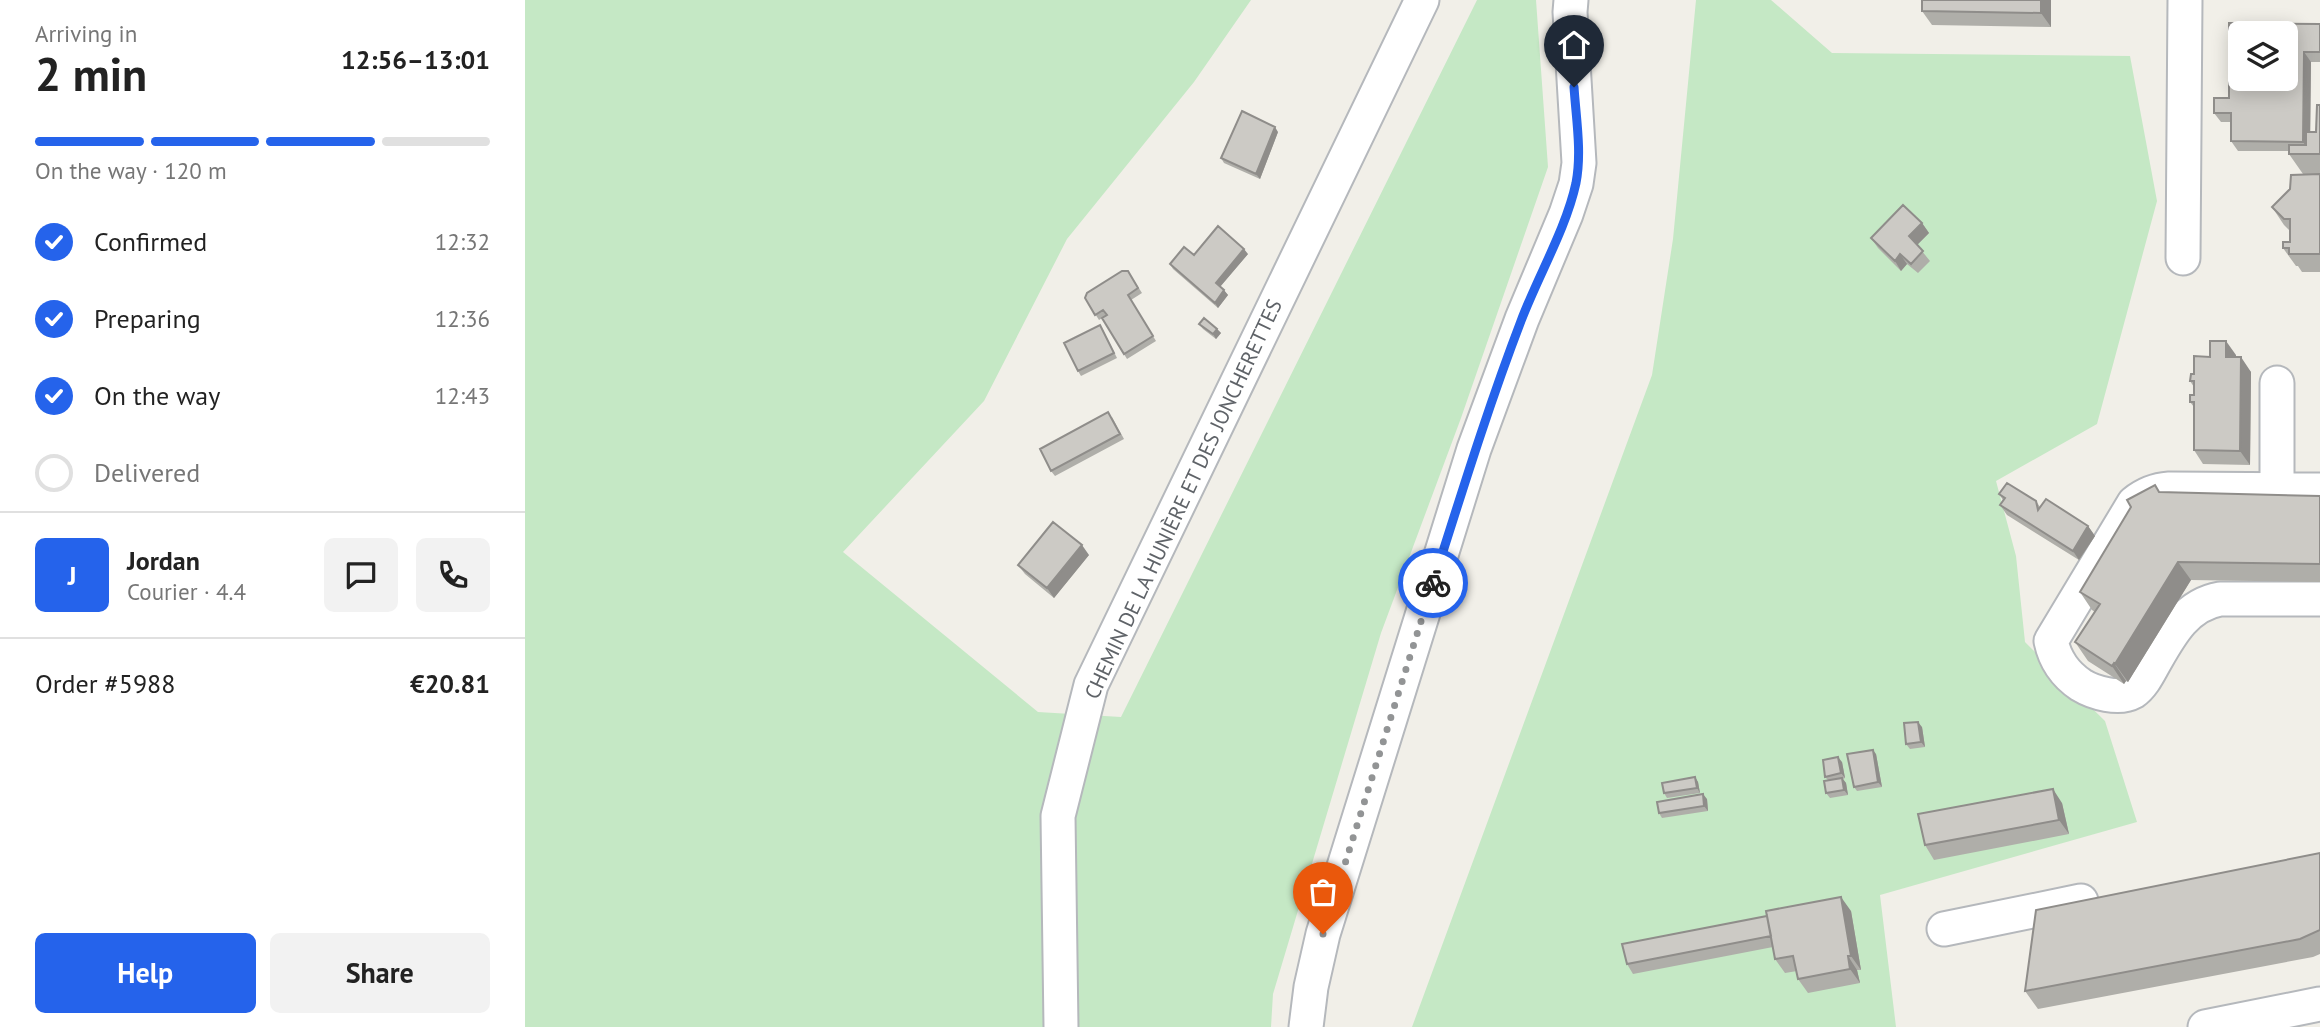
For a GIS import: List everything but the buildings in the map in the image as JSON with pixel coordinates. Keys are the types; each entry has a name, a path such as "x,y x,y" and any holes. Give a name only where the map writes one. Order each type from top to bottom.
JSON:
{"street":[{"name":"CHEMIN DE LA HUNIÈRE ET DES JONCHERETTES","path":"1061,1027 1058,816 1091,685 1422,0"},
{"path":"1306,1027 1311,987 1323,934 1474,449 1576,184 1579,163 1571,0"},
{"path":"2183,258 2185,0"},
{"path":"2277,383 2277,489"},
{"path":"2320,490 2169,489 2144,495 2134,503 2051,641 2060,665 2072,679 2089,690 2113,696 2133,692 2147,677 2181,622 2191,610 2206,601 2320,599"},
{"path":"1944,929 2105,897"},
{"path":"2205,1027 2320,1003"}],"green space":[{"path":"525,0 1251,0 1194,82 1067,239 984,401 843,552 1038,712 1121,717 1477,0 1536,0 1548,167 1461,418 1381,633 1273,994 1271,1027 525,1027"},
{"path":"1696,0 1771,0 1832,53 2130,56 2157,201 2097,424 1996,481 2016,556 2025,642 2105,721 2137,822 1880,895 1896,1027 1412,1027 1652,375 1673,239"}],"way so far":[{"path":"1323,934 1433,583"}],"route":[{"path":"1433,583 1474,449 1576,184 1579,163 1574,87"}]}
